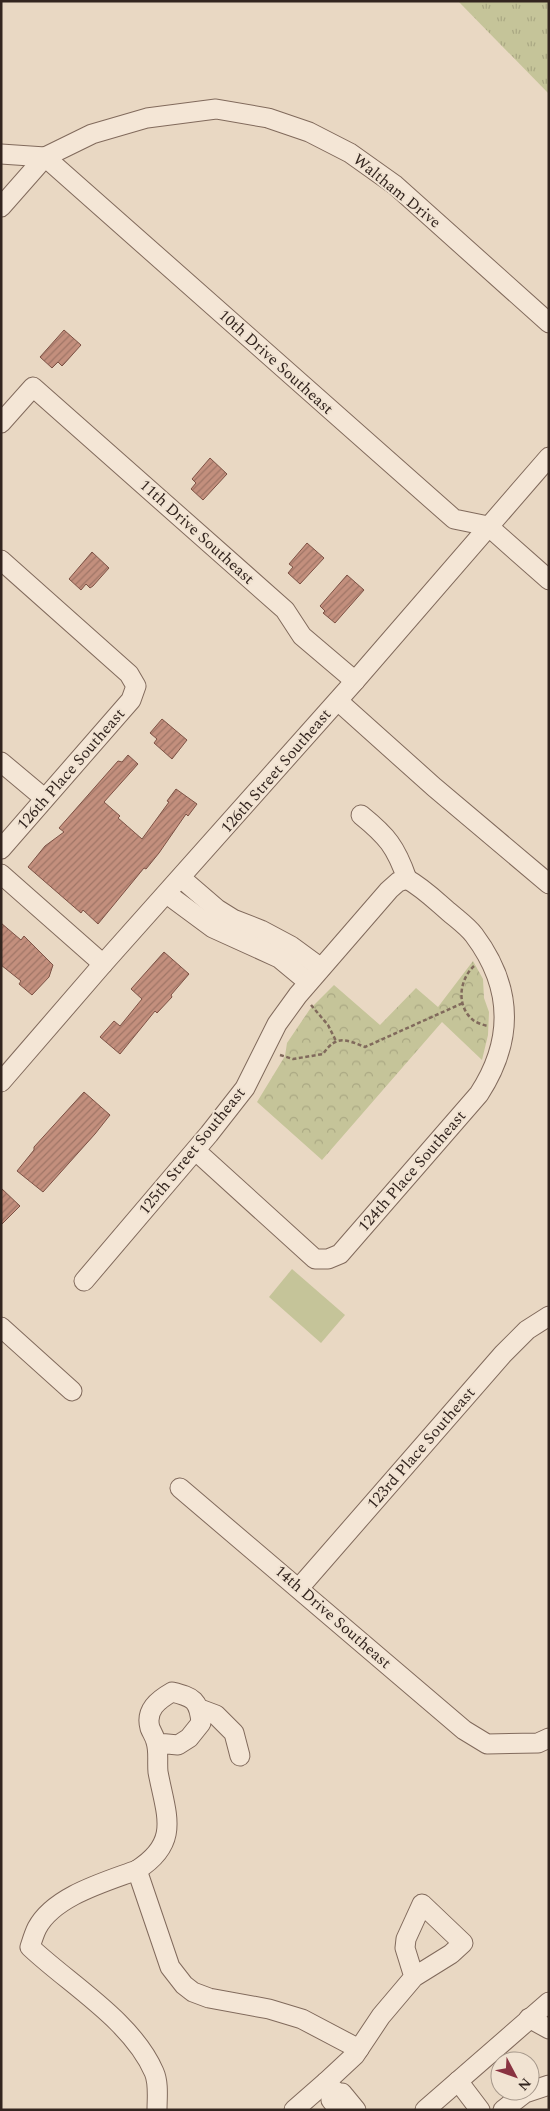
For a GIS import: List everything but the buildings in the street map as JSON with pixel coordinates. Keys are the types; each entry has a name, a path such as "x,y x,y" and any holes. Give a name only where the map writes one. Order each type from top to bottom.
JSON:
{"street":[{"name":"Waltham Drive","path":"46,157 92,134 147,118 216,109 268,118 308,132 350,152 395,185 549,323"},
{"path":"1,154 46,157"},
{"path":"1,207 46,157"},
{"name":"10th Drive Southeast","path":"46,157 454,519 488,526 549,580"},
{"name":"11th Drive Southeast","path":"1,423 33,387 285,610 302,636 355,681"},
{"name":"126th Street Southeast","path":"1,1082 103,964 338,701 549,457"},
{"name":"126th Place Southeast","path":"1,560 129,674 136,686 131,700 1,849"},
{"path":"338,701 434,787 549,884"},
{"path":"1,762 44,798"},
{"path":"361,815 383,833 399,855 407,879"},
{"path":"1,874 103,964"},
{"path":"181,878 217,909 233,919 283,942 321,968"},
{"name":"124th Place Southeast","path":"196,1150 315,1259 328,1259 340,1254 479,1094 490,1076 500,1052 506,1020 501,989 492,962 473,934 421,886 407,879"},
{"name":"125th Street Southeast","path":"84,1281 196,1150 245,1088 277,1024 303,988 389,890 398,882 407,879"},
{"path":"167,894 213,928 278,958 303,988"},
{"name":"123rd Place Southeast","path":"299,1588 503,1354 527,1330 549,1316"},
{"path":"1,1327 72,1391"},
{"name":"14th Drive Southeast","path":"180,1488 464,1730 487,1744 538,1744 549,1738"},
{"path":"157,2110 157,2088 154,2072 138,2046 109,2013 30,1947 37,1927 57,1905 87,1889 137,1870 146,1865 162,1847 168,1830 158,1768 157,1743 150,1726 150,1713 156,1701 172,1692 189,1696 200,1709 216,1715 234,1733 240,1756"},
{"path":"157,1743 178,1745 189,1738 201,1723 200,1709"},
{"path":"137,1870 170,1967 184,1985 193,1992 209,1998 269,2009 302,2019 359,2049"},
{"path":"334,2095 359,2049 381,2016 414,1977"},
{"path":"425,2110 549,2002"},
{"path":"529,2018 549,2029"},
{"path":"458,2081 480,2110"},
{"path":"503,2110 525,2093 549,2085"},
{"path":"294,2110 342,2093 356,2110"}],"path":[{"path":"487,955 467,972 462,987 461,999 473,1020 489,1027 504,1030"},
{"path":"303,988 316,1010 328,1025 336,1041"},
{"path":"263,1051 293,1058 323,1054 329,1045 336,1041 348,1040 365,1047 463,1003"}],"green space":[{"path":"458,1 549,1 549,94"},
{"path":"473,961 483,979 484,998 489,1012 488,1035 482,1060 442,1022 322,1160 257,1102 285,1056 287,1043 310,1009 334,985 380,1025 416,988 438,1007"},
{"path":"292,1269 345,1315 321,1343 269,1297"}]}
